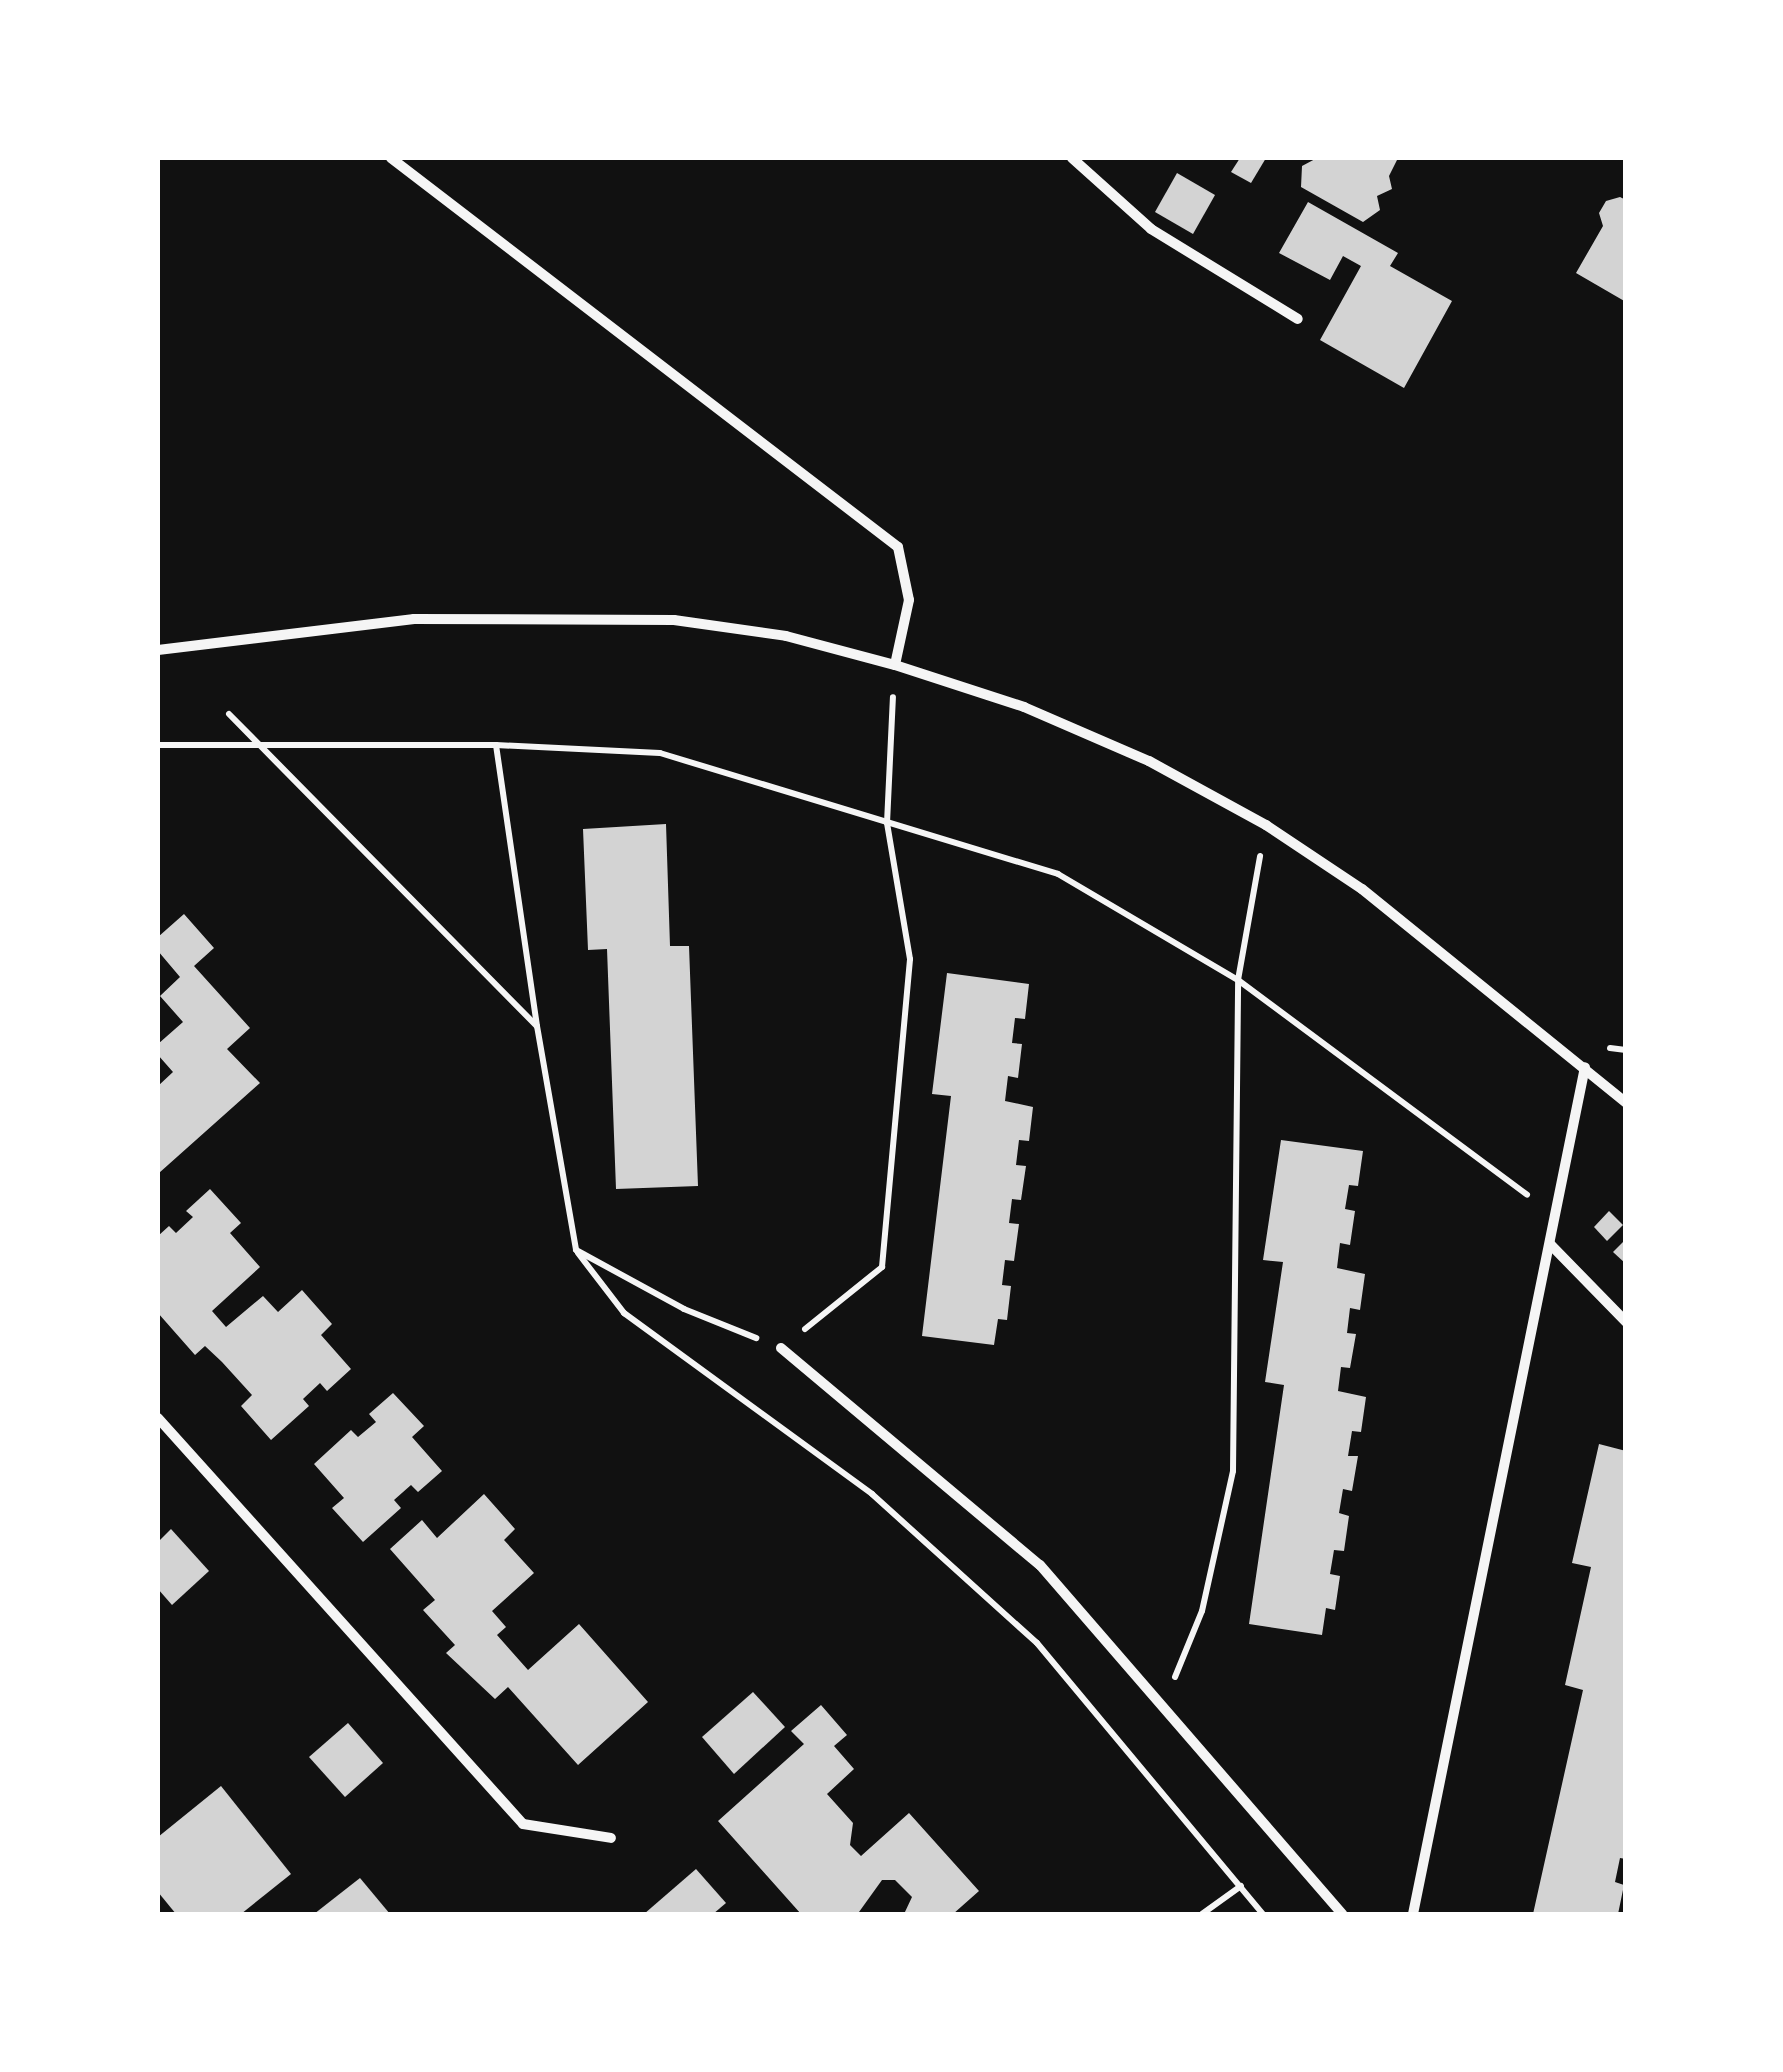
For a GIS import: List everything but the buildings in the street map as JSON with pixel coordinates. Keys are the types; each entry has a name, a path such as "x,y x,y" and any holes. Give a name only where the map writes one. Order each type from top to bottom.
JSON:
{"street":[{"path":"391,158 898,547 910,600 895,666"},
{"path":"1072,158 1150,229 1298,319"},
{"path":"158,650 414,618 674,620 786,636 895,666 1024,707 1149,761 1266,824 1362,889 1626,1103"},
{"path":"1413,1914 1585,1067"},
{"path":"1550,1244 1626,1322"},
{"path":"782,1348 1040,1566 1342,1914"},
{"path":"158,1418 523,1824 611,1838"}],"path":[{"path":"576,1250 684,1310 782,1348 882,1266 910,959 887,824 895,666"},
{"path":"229,714 537,1026"},
{"path":"158,745 496,745 660,754 852,807 887,824 1058,874 1238,980 1554,1216"},
{"path":"496,745 537,1026 576,1250 624,1312 872,1494 1036,1643 1263,1914"},
{"path":"1163,1706 1202,1611 1233,1472 1238,980 1266,824"},
{"path":"1202,1914 1241,1886"}]}
